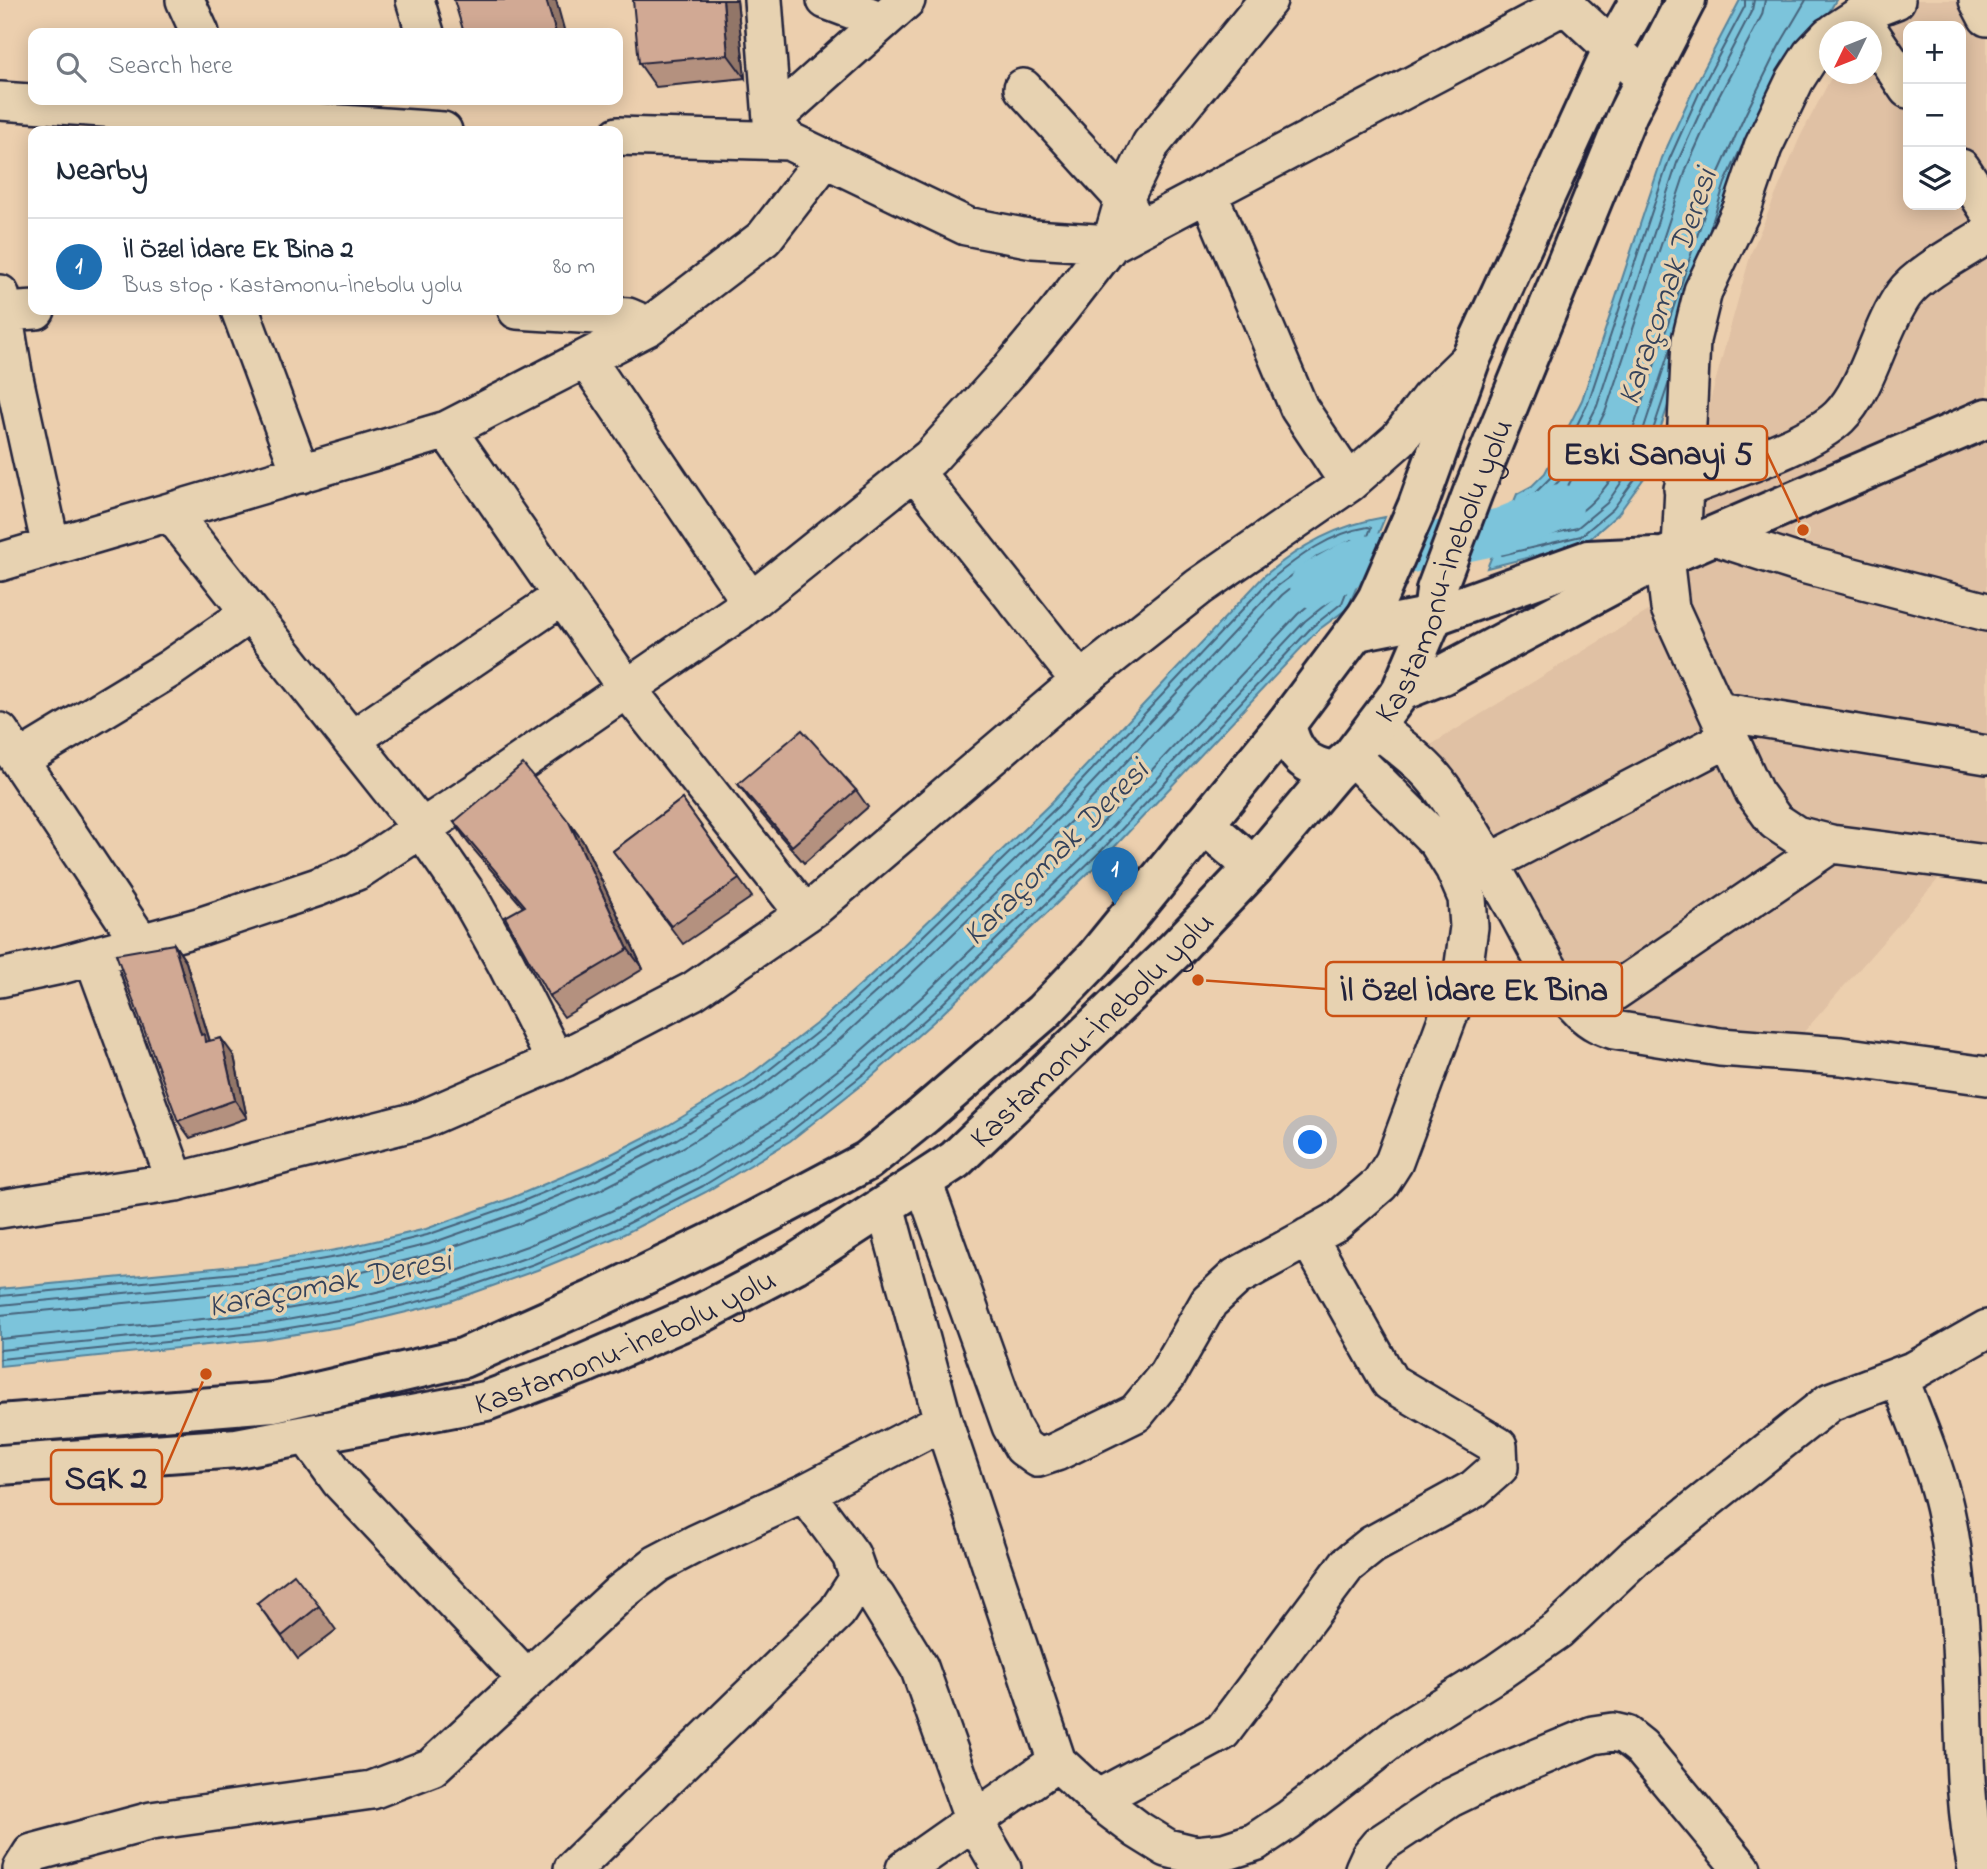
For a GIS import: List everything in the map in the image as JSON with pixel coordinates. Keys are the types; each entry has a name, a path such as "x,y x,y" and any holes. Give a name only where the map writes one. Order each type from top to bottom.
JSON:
{"main road":[{"path":"0,1424 274,1402 463,1358 595,1299 723,1237 867,1161 1043,1012 1096,958 1286,724 1357,631 1377,598 1418,505 1471,358 1612,50 1640,0"},
{"name":"Kastamonu-İnebolu yolu","path":"0,1465 237,1448 486,1401 586,1363 702,1313 795,1264 955,1160 1175,950 1254,867 1354,751 1401,691 1473,492 1628,113 1686,0"},
{"path":"1401,691 1442,675 1686,547 1987,418"},
{"path":"1357,631 1434,603 1588,560 1686,547"},
{"path":"1286,724 1289,740 1304,759 1317,769 1354,751"},
{"path":"1204,824 1254,867"}],"street":[{"path":"185,0 198,28"},
{"path":"415,0 423,28"},
{"path":"763,0 781,131"},
{"path":"826,0 894,11"},
{"path":"1868,21 1896,0"},
{"path":"1978,0 1987,17"},
{"path":"623,136 781,131 824,160 966,226 1033,239 1124,224 1208,192 1564,2 1645,79"},
{"path":"0,978 141,943 318,887 356,871 422,829 751,602 930,458 1009,371 1059,311 1124,224 1151,144 1250,7"},
{"path":"781,131 894,11"},
{"path":"1819,47 1794,80 1763,147 1742,209 1703,291 1691,340 1683,489 1686,547 1670,608 1754,792 1775,821 1796,835 1831,844 1987,864"},
{"path":"1882,57 1904,84"},
{"path":"1023,88 1124,224"},
{"path":"0,101 28,103"},
{"path":"63,105 374,126"},
{"path":"445,105 452,126"},
{"path":"0,562 447,430 649,326 764,238 824,160"},
{"path":"1966,176 1987,208"},
{"path":"1208,192 1298,408 1349,483"},
{"path":"1683,489 1787,447 1839,417 1854,398 1883,331 1905,292 1921,277 1987,235"},
{"path":"13,305 14,378 51,547"},
{"path":"242,315 301,474"},
{"path":"596,315 628,317 649,326"},
{"path":"0,1209 176,1181 421,1121 556,1062 693,991 805,914 1080,681 1199,587 1349,483 1399,439 1430,398 1471,358"},
{"path":"586,359 751,602"},
{"path":"447,430 627,689 805,914"},
{"path":"914,471 1080,681"},
{"path":"171,513 422,829 469,897 556,1062"},
{"path":"1686,547 1795,562 1987,612"},
{"path":"351,740 563,596"},
{"path":"141,943 9,746 171,668 250,613"},
{"path":"1489,863 1723,725 1987,755"},
{"path":"1354,751 1425,768 1440,785 1489,863 1540,954 1566,994 1598,1025 1720,1047 1841,1056 1987,1076"},
{"path":"923,1181 1011,1426 1023,1447 1038,1458 1136,1413 1167,1375 1209,1303 1236,1277 1336,1222 1380,1184 1394,1162 1462,979 1469,927 1467,898 1454,868 1437,841 1354,751"},
{"path":"1583,1013 1831,844"},
{"path":"93,956 176,1181"},
{"path":"885,1206 943,1420 1057,1762 1097,1799 1138,1830 1167,1848 1195,1855 1224,1852 1255,1842 1288,1820 1400,1733 1498,1672 1558,1630 1634,1557 1830,1402 1899,1377 1943,1356 1987,1329"},
{"path":"1097,1799 1222,1732 1347,1565 1371,1545 1474,1489 1499,1467 1498,1446 1390,1382 1308,1237"},
{"path":"1899,1377 1939,1486 1948,1524 1958,1604 1964,1686 1965,1772 1976,1869"},
{"path":"22,1869 32,1853 151,1821 372,1790 432,1767 620,1593 657,1564 805,1493 943,1420"},
{"path":"307,1434 340,1481 527,1679"},
{"path":"805,1493 851,1555 859,1578 876,1597 919,1667 974,1821 1002,1869"},
{"path":"573,1869 837,1612 859,1578"},
{"path":"1364,1869 1379,1845 1450,1798 1506,1771 1593,1735 1613,1731 1626,1735 1641,1746 1742,1869"},
{"path":"905,1869 1057,1762"}],"shaded area":[{"path":"1871,0 1987,0 1987,853 1963,851 1781,1058 1603,1023 1421,751 1650,610 1751,253 1800,137 1828,84 1882,84 1882,21 1871,21"}],"water":[{"path":"1740,0 1836,0 1824,21 1819,21 1819,30 1740,188 1644,478 1618,514 1585,543 1487,568 1517,494 1532,486 1545,473 1582,400 1662,158 1694,88"},
{"path":"1385,517 1348,608 1317,631 1106,856 942,1014 870,1078 790,1141 706,1192 622,1235 537,1270 448,1302 357,1324 266,1339 0,1366 0,1289 255,1264 341,1249 426,1229 509,1199 590,1165 669,1125 746,1078 821,1020 890,958 1052,802 1264,576 1320,538 1351,525"}],"building":[{"path":"454,0 546,0 554,28 462,28"},
{"path":"633,0 723,0 728,55 639,63"},
{"path":"802,730 856,790 792,846 738,784"},
{"path":"523,764 569,822 628,949 549,996 505,917 525,906 454,822"},
{"path":"682,799 739,879 671,926 613,851"},
{"path":"174,944 201,1035 204,1034 205,1042 221,1038 235,1100 178,1121 116,954"},
{"path":"294,1574 319,1606 282,1636 257,1603"}],"waterway":[{"name":"Karaçomak Deresi","path":"1313,585 1349,565 1502,531 1560,507"}],"place":[{"name":"Eski Sanayi 5","path":"1803,530"},
{"name":"İl Özel İdare Ek Bina 2","path":"1115,905"},
{"name":"İl Özel İdare Ek Bina","path":"1198,980"},
{"name":"SGK 2","path":"206,1374"}]}
